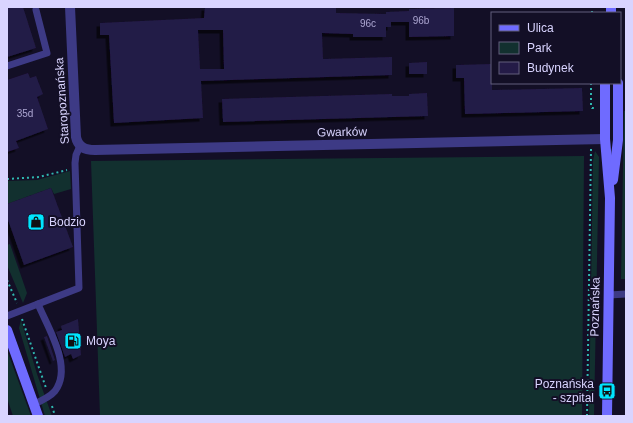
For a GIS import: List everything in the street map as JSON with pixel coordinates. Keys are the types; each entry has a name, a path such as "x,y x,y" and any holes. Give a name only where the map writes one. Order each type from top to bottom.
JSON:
{"main road":[{"name":"Poznańska","path":"605,84 605,139 610,198 607,416"},
{"name":"Poznańska","path":"610,198 618,140 618,84"},
{"path":"7,330 38,416"}],"street":[{"name":"Staropoznańska","path":"70,7 76,137 80,146"},
{"name":"Gwarków","path":"80,146 89,150 99,150 605,139"}],"lane":[{"path":"7,66 47,53 36,10"},
{"name":"Staropoznańska","path":"38,304 79,288 75,167 76,155 80,146"},
{"path":"609,295 626,294"},
{"path":"7,316 38,304 63,367 61,379 55,391 34,404"}],"path":[{"path":"591,84 590,105 592,108"},
{"path":"587,416 592,139"},
{"path":"7,179 40,177 75,167"},
{"path":"7,280 20,311 55,416"}],"green space":[{"path":"624,111 626,111 626,279 621,279"},
{"path":"595,151 599,157 594,416 589,416 593,161"},
{"path":"584,156 582,416 100,416 91,161"},
{"path":"70,171 71,189 54,194 51,188 7,204 7,181 37,180"},
{"path":"10,244 27,293 23,303 7,265 7,245"},
{"path":"21,320 37,374 52,416 45,416 19,328"},
{"path":"7,350 31,416 13,416 7,398"}],"building":[{"path":"7,7 23,7 36,48 7,57"},
{"path":"205,7 336,7 336,13 386,14 386,12 409,11 409,9 454,8 454,36 409,37 409,22 391,22 391,27 386,27 386,37 353,37 353,34 322,33 323,59 392,57 392,75 201,81 203,118 114,123 109,35 100,35 100,23 204,18","holes":["198,30 223,30 224,69 200,69"]},
{"path":"427,62 427,74 409,74 409,63"},
{"path":"491,64 492,90 582,88 583,111 465,114 464,78 456,78 456,65"},
{"path":"28,73 30,78 36,76 43,94 37,97 48,129 16,141 19,148 7,152 7,80"},
{"path":"427,93 428,116 223,122 222,99 392,94 392,96 409,96 409,94"},
{"name":"Bodzio","path":"51,188 73,247 24,265 7,217 7,204"},
{"name":"Moya","path":"78,319 81,355 73,359 71,354 65,357 56,332 62,330 61,326"},
{"path":"47,336 55,360 53,361 44,337"}],"place":[{"name":"Bodzio","path":"36,222"},
{"name":"Moya","path":"73,341"},
{"name":"Poznańska - szpital","path":"607,391"}]}
